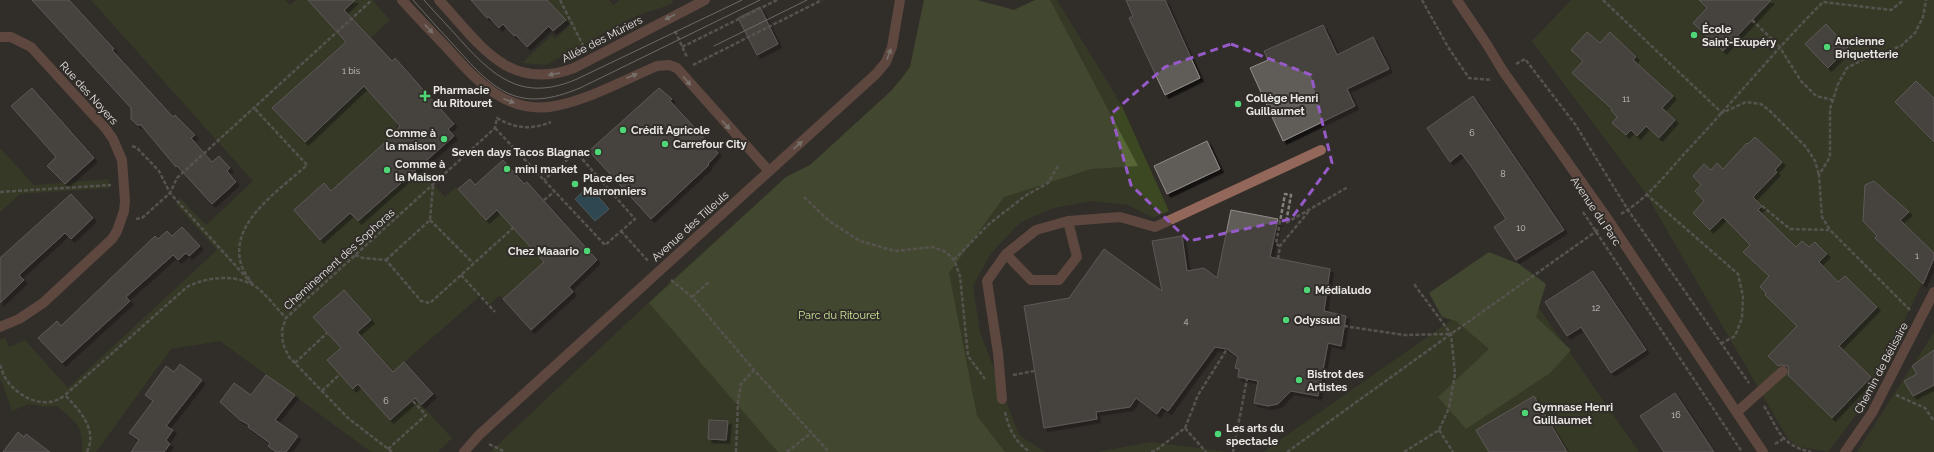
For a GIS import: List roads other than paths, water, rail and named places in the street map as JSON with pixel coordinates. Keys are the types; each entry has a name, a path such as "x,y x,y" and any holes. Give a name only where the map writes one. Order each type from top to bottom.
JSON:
{"street":[{"path":"402,0 476,80 489,91 507,100 526,106 549,107 578,100 657,66 664,65 677,68 769,171"},
{"name":"Allée des Mûriers","path":"439,0 486,51 508,67 531,75 556,74 590,60 705,0"},
{"name":"Avenue des Tilleuls","path":"464,452 479,435 876,74 886,62 892,47 900,0"},
{"name":"Avenue du Parc","path":"1457,0 1503,71 1609,221 1763,452"},
{"name":"Rue des Noyers","path":"0,37 11,37 31,47 113,139 122,160 125,201 121,220 112,238 43,303 19,319 0,327"},
{"path":"1002,398 998,353 987,281 1006,254 1036,230 1068,221 1120,217 1156,227 1321,150"},
{"path":"1006,254 1031,280 1059,280 1077,258 1068,221"},
{"name":"Chemin de Bélisaire","path":"1845,452 1868,419 1884,391 1934,292"},
{"path":"1737,412 1783,370"}],"water":[{"path":"589,186 609,209 595,221 575,199"}],"tram line":[{"path":"413,0 474,67 499,89 512,95 542,99 580,88 760,0"},
{"path":"424,0 464,44 489,68 501,77 514,84 543,88 577,79 742,0"},
{"path":"714,46 807,0"}],"place":[{"name":"École Saint-Exupéry","path":"1694,35"},
{"name":"Ancienne Briquetterie","path":"1827,47"},
{"name":"Pharmacie du Ritouret","path":"425,96"},
{"name":"Collège Henri Guillaumet","path":"1238,104"},
{"name":"Crédit Agricole","path":"623,130"},
{"name":"Comme à la maison","path":"444,139"},
{"name":"Carrefour City","path":"665,144"},
{"name":"Seven days Tacos Blagnac","path":"598,152"},
{"name":"mini market","path":"507,169"},
{"name":"Comme à la Maison","path":"387,170"},
{"name":"Place des Marronniers","path":"575,184"},
{"name":"Chez Maaario","path":"587,251"},
{"name":"Médialudo","path":"1307,290"},
{"name":"Odyssud","path":"1286,320"},
{"name":"Bistrot des Artistes","path":"1299,380"},
{"name":"Gymnase Henri Guillaumet","path":"1525,413"},
{"name":"Les arts du spectacle","path":"1218,434"}],"park label":[{"name":"Parc du Ritouret","path":"839,315"}]}
